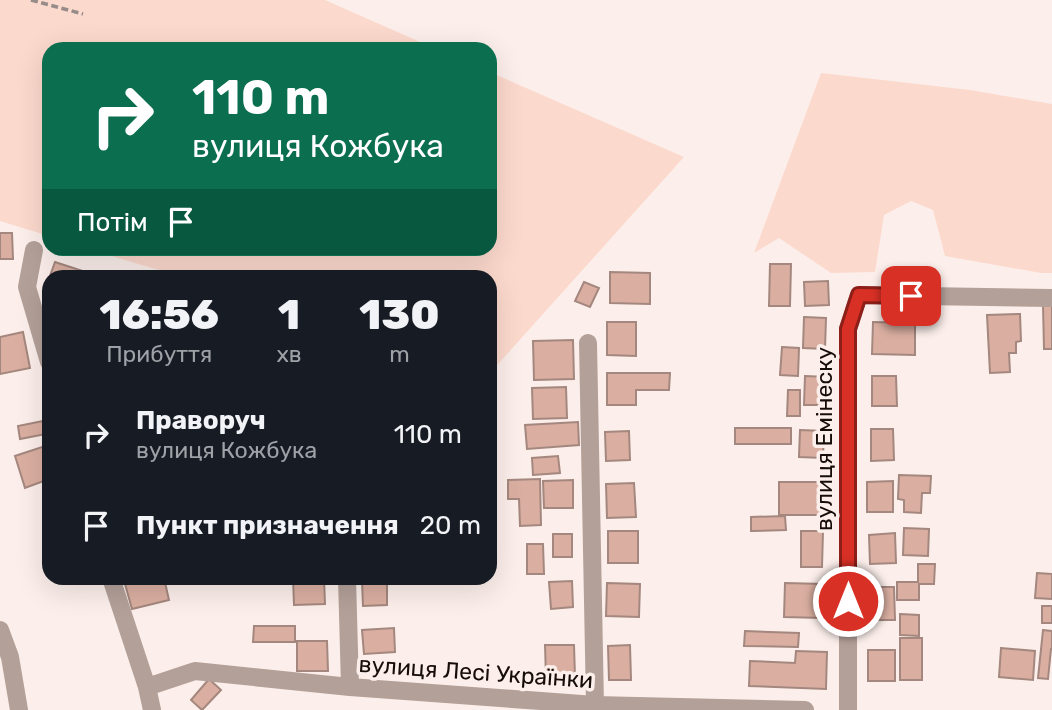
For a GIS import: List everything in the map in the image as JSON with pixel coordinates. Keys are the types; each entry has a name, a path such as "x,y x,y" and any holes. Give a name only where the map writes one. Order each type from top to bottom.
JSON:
{"street":[{"path":"34,250 27,287 42,338"},
{"name":"вулиця Емінеску","path":"848,710 848,329 859,295 1052,298"},
{"path":"587,343 594,705"},
{"path":"113,585 152,710"},
{"path":"347,585 349,687"},
{"path":"0,630 10,657 19,710"},
{"name":"вулиця Лесі Українки","path":"147,687 195,671 349,687 594,705 805,710"}],"path":[{"path":"31,0 83,14"}],"shaded area":[{"path":"0,0 325,0 420,42 42,42 42,234 0,221"},
{"path":"821,73 970,90 1052,104 1052,273 945,256 933,210 911,201 884,215 875,272 831,273 779,238 754,253"},
{"path":"497,75 684,157 497,365 497,270 159,270 112,256 497,256"}],"building":[{"path":"0,233 12,233 13,259 0,259"},
{"path":"55,262 80,270 52,270"},
{"path":"770,264 791,264 790,306 769,306"},
{"path":"610,272 650,273 650,304 610,303"},
{"path":"828,281 829,305 805,306 804,282"},
{"path":"584,282 599,288 590,307 575,301"},
{"path":"1043,305 1052,305 1052,349 1044,349"},
{"path":"1020,314 1021,341 1016,342 1016,353 1009,353 1010,372 990,373 987,315"},
{"path":"804,317 826,318 825,349 803,348"},
{"path":"607,322 636,322 636,356 607,355"},
{"path":"873,322 915,323 915,355 872,354"},
{"path":"23,332 30,368 0,374 0,337"},
{"path":"573,340 574,379 534,380 533,341"},
{"path":"782,347 799,348 798,376 780,375"},
{"path":"607,373 670,373 669,390 636,390 636,405 607,405"},
{"path":"805,376 827,377 826,405 804,405"},
{"path":"872,376 896,376 897,406 872,406"},
{"path":"566,387 567,418 533,419 532,388"},
{"path":"788,390 800,390 800,416 787,416"},
{"path":"42,421 42,435 20,439 18,426"},
{"path":"578,422 579,445 527,449 525,425"},
{"path":"735,428 791,428 791,444 735,444"},
{"path":"871,429 893,429 894,460 871,461"},
{"path":"800,430 824,431 823,458 799,457"},
{"path":"629,431 630,460 606,461 605,432"},
{"path":"42,447 42,482 25,488 15,456"},
{"path":"558,456 560,473 533,475 532,458"},
{"path":"899,475 931,476 930,493 922,493 921,513 904,512 904,500 898,499"},
{"path":"540,479 541,525 520,526 519,499 508,499 508,480"},
{"path":"573,480 573,508 544,508 543,481"},
{"path":"893,481 893,512 867,512 867,482"},
{"path":"779,482 823,482 823,515 779,515"},
{"path":"634,483 636,517 607,518 606,484"},
{"path":"785,516 786,530 751,531 751,517"},
{"path":"904,528 929,529 928,556 903,555"},
{"path":"608,531 638,531 638,563 608,563"},
{"path":"801,531 823,531 822,567 801,567"},
{"path":"895,533 896,563 870,564 869,535"},
{"path":"553,534 572,534 572,557 553,557"},
{"path":"527,544 543,544 544,574 527,574"},
{"path":"918,564 935,564 934,584 919,584 919,600 897,600 897,582 918,582"},
{"path":"1037,573 1052,574 1052,599 1035,598"},
{"path":"572,581 573,607 551,609 549,582"},
{"path":"607,583 640,584 639,617 606,616"},
{"path":"785,583 824,584 823,618 784,617"},
{"path":"125,585 166,585 169,600 132,609"},
{"path":"293,585 324,585 325,604 294,605"},
{"path":"362,585 387,585 387,605 363,606"},
{"path":"867,587 894,587 895,620 867,620"},
{"path":"1042,606 1052,606 1052,623 1042,623"},
{"path":"900,614 919,615 919,636 900,635"},
{"path":"254,626 295,626 295,642 253,642"},
{"path":"394,628 395,652 364,654 362,630"},
{"path":"1043,630 1052,631 1048,679 1038,678"},
{"path":"745,631 799,633 798,647 744,646"},
{"path":"900,638 922,638 922,680 900,680"},
{"path":"297,641 327,641 328,671 297,671"},
{"path":"545,645 574,645 575,677 546,678"},
{"path":"630,645 631,680 609,680 608,646"},
{"path":"1001,648 1035,651 1033,680 999,677"},
{"path":"868,650 895,650 895,681 868,681"},
{"path":"796,651 827,652 826,689 749,686 750,661 795,663"},
{"path":"209,679 221,690 202,710 191,700"}],"route":[{"path":"848,601 848,329 859,295 911,296"}]}
